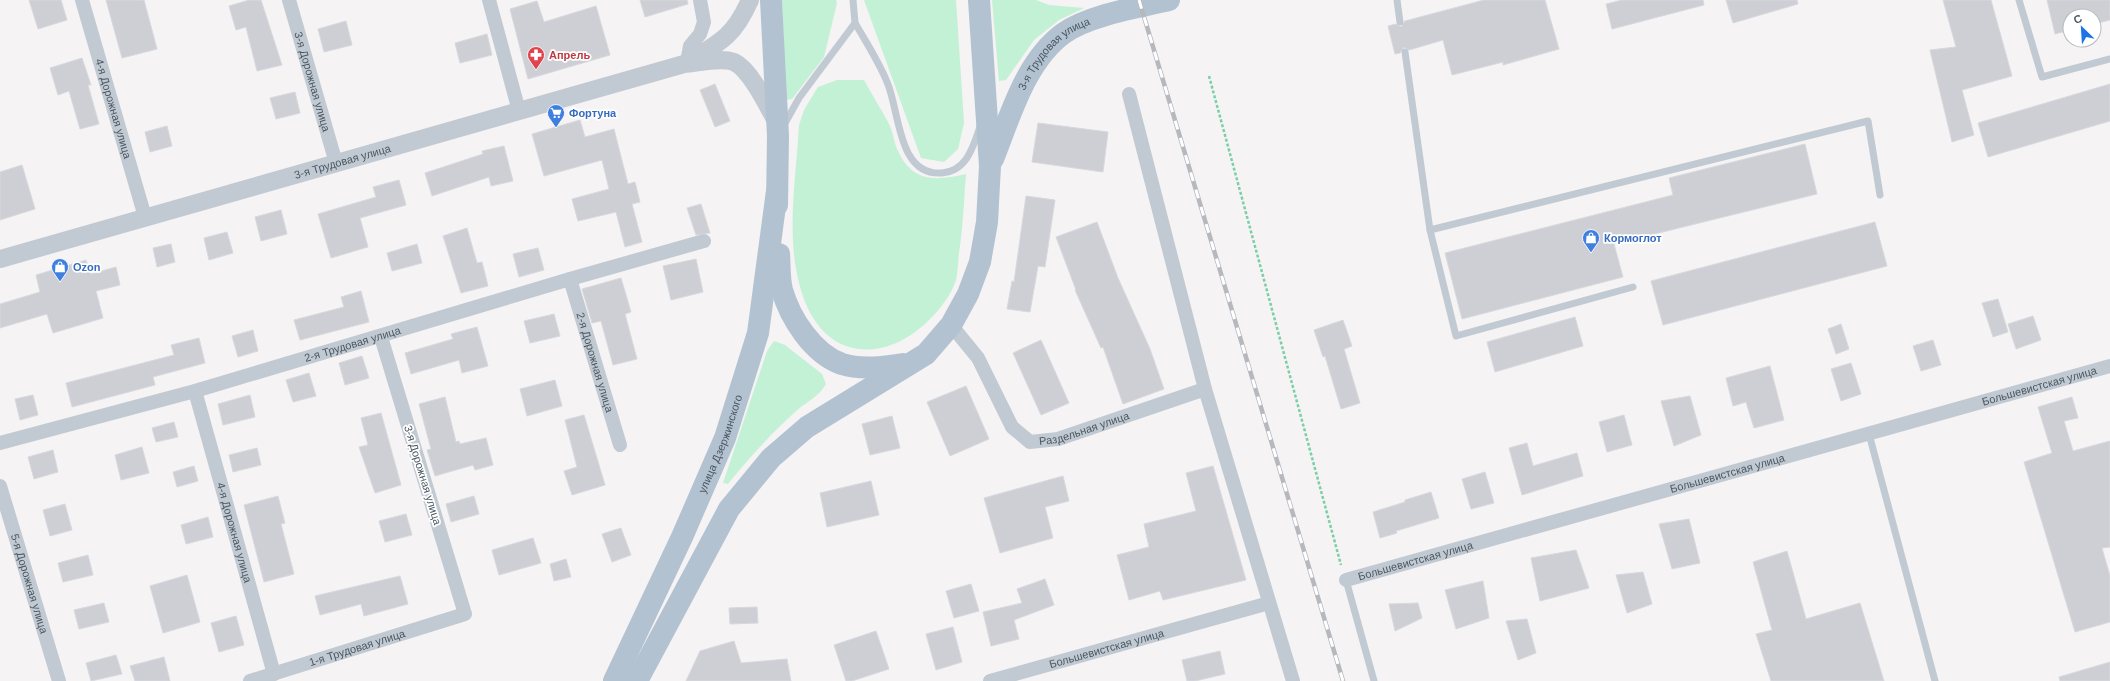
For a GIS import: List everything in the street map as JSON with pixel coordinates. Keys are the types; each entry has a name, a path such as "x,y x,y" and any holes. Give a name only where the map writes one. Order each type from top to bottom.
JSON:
{"main road":[{"path":"771,0 778,130 777,191 782,290 797,323 805,333 824,354 842,364 858,367 874,367 914,362"},
{"path":"637,681 707,547 729,509 771,458 807,426 843,403 914,362 936,344 951,324 968,294 980,262 987,222 990,166 988,108 979,0"},
{"name":"3-я Трудовая улица","path":"990,166 1022,90 1042,56 1053,42 1070,30 1103,17 1169,0"},
{"name":"улица Дзержинского","path":"614,681 678,545 725,438 758,333 777,191"}],"street":[{"name":"4-я Дорожная улица","path":"82,0 144,217"},
{"name":"3-я Дорожная улица","path":"289,0 336,163"},
{"path":"489,0 519,111"},
{"path":"686,63 690,46 700,34 704,22 700,0"},
{"path":"686,63 722,42 741,21 750,0"},
{"path":"686,63 721,61 734,62 748,74 778,130"},
{"name":"3-я Трудовая улица","path":"0,259 686,63"},
{"path":"1129,94 1205,389 1293,681"},
{"name":"2-я Трудовая улица","path":"0,443 195,391 381,337 570,279 704,241"},
{"name":"2-я Дорожная улица","path":"570,279 620,445"},
{"name":"Раздельная улица","path":"951,324 978,358 1012,427 1030,442 1058,438 1205,389"},
{"name":"3-я Дорожная улица","path":"381,337 465,614"},
{"name":"Большевистская улица","path":"1346,580 2110,366"},
{"name":"4-я Дорожная улица","path":"195,391 274,674"},
{"name":"5-я Дорожная улица","path":"0,486 59,681"},
{"name":"Большевистская улица","path":"990,681 1269,603"},
{"name":"1-я Трудовая улица","path":"250,681 465,614"}],"lane":[{"path":"853,0 855,23 887,82 906,148 912,160 918,166 931,172 945,172 958,167 969,156 988,108"},
{"path":"1397,0 1400,22"},
{"path":"2019,0 2042,77 2110,60"},
{"path":"778,130 799,98 855,23"},
{"path":"1404,52 1430,230 1456,336 1633,287"},
{"path":"1430,230 1868,121 1880,195"},
{"path":"1869,434 1935,681"},
{"path":"1346,580 1374,681"}],"path":[{"path":"1209,76 1346,580"}],"green space":[{"path":"782,0 836,0 837,3 824,57 792,99 786,100"},
{"path":"864,0 956,0 964,123 958,149 944,162 921,158"},
{"path":"992,0 1036,0 1049,5 1084,8 1059,20 1034,40 1006,80 999,81"},
{"path":"837,80 864,80 890,126 897,149 903,160 917,174 926,177 944,178 966,174 957,273 956,280 951,291 934,315 914,333 897,343 879,348 862,349 845,346 830,337 817,323 806,304 799,283 795,261 793,216 799,125 804,110 818,87"},
{"path":"774,341 785,345 822,374 826,384 819,393 798,409 768,438 728,484 723,483 767,351"}],"building":[{"path":"29,0 61,0 67,20 38,29"},
{"path":"106,0 144,0 157,49 122,58"},
{"path":"249,0 261,0 282,65 257,71 246,27 236,30 229,6"},
{"path":"640,0 687,0 688,4 645,17"},
{"path":"1484,0 1545,0 1559,49 1503,65 1503,62 1452,75 1443,40 1409,50 1404,47 1400,53 1395,54 1388,26 1396,24 1401,27 1405,21"},
{"path":"1622,0 1703,0 1704,5 1612,29 1606,4"},
{"path":"1726,0 1797,0 1798,4 1733,23"},
{"path":"1943,0 1991,0 2012,76 1962,90 1974,135 1952,142 1930,50 1956,47"},
{"path":"2047,0 2110,0 2110,20 2102,22 2102,8 2062,8 2062,32 2055,34"},
{"path":"537,1 544,22 596,6 610,55 528,79 510,9"},
{"path":"346,21 352,45 324,52 318,29"},
{"path":"487,34 492,55 460,63 455,43"},
{"path":"82,58 91,85 88,85 99,124 80,129 69,91 58,95 50,68"},
{"path":"715,84 730,121 715,127 700,90"},
{"path":"2110,84 2110,121 1988,157 1978,123"},
{"path":"295,92 300,113 276,119 270,98"},
{"path":"580,120 585,137 614,129 628,184 635,182 640,202 632,204 642,242 625,247 616,212 578,221 572,199 609,189 602,160 544,176 532,134"},
{"path":"1038,123 1108,132 1103,172 1032,162"},
{"path":"167,126 172,146 150,152 145,132"},
{"path":"1805,144 1817,194 1614,244 1623,277 1462,319 1445,253 1673,195 1669,178"},
{"path":"504,146 513,181 491,186 489,177 432,196 425,173 483,154 482,151"},
{"path":"22,165 35,209 0,220 0,172"},
{"path":"399,180 406,205 360,218 368,247 331,258 318,214 376,197 373,187"},
{"path":"1026,196 1055,200 1045,267 1038,266 1030,312 1007,309 1012,281 1014,282"},
{"path":"701,204 710,233 696,235 687,208"},
{"path":"281,210 287,234 261,241 255,217"},
{"path":"1097,222 1118,278 1150,349 1164,389 1123,404 1103,347 1101,348 1075,290 1056,237"},
{"path":"1875,222 1887,266 1663,325 1651,281"},
{"path":"467,228 477,263 482,262 488,286 461,293 443,236"},
{"path":"227,232 233,253 209,260 204,238"},
{"path":"171,244 175,262 157,267 153,248"},
{"path":"417,244 422,263 392,271 387,253"},
{"path":"538,248 544,270 519,277 513,254"},
{"path":"696,259 703,292 671,300 663,266"},
{"path":"86,260 91,274 116,267 120,285 96,291 103,318 53,333 47,314 0,328 0,304 40,292 36,275"},
{"path":"621,278 631,312 625,314 637,359 613,365 601,321 592,323 582,289"},
{"path":"361,291 369,322 300,340 294,320 344,307 341,297"},
{"path":"1998,299 2008,332 1993,337 1982,303"},
{"path":"554,314 560,336 530,343 524,321"},
{"path":"2033,316 2041,340 2016,349 2008,324"},
{"path":"1575,317 1583,346 1495,372 1487,342"},
{"path":"1343,320 1352,346 1344,349 1360,403 1341,409 1325,356 1323,357 1314,330"},
{"path":"1841,324 1849,349 1836,354 1828,329"},
{"path":"477,327 488,366 462,373 459,360 411,374 405,353 453,339 451,334"},
{"path":"253,330 258,351 238,357 232,336"},
{"path":"199,338 205,363 153,377 155,385 72,407 66,383 174,355 171,345"},
{"path":"1041,340 1069,403 1041,415 1013,353"},
{"path":"1933,340 1941,365 1921,371 1913,346"},
{"path":"362,356 369,378 345,385 339,363"},
{"path":"1851,363 1861,394 1841,401 1831,369"},
{"path":"1770,366 1784,420 1754,428 1746,402 1733,406 1726,378"},
{"path":"309,373 316,396 293,402 286,380"},
{"path":"555,380 562,406 527,416 520,389"},
{"path":"966,386 989,439 950,456 927,402"},
{"path":"33,395 38,415 20,420 15,399"},
{"path":"250,395 255,417 223,425 218,404"},
{"path":"1690,396 1701,435 1674,446 1661,401"},
{"path":"445,397 456,442 459,441 460,444 486,438 493,465 475,470 473,465 435,476 427,450 431,449 419,404"},
{"path":"2072,397 2078,418 2064,421 2073,451 2110,441 2110,547 2102,548 2110,576 2110,622 2075,632 2024,462 2052,453 2038,407"},
{"path":"381,413 401,485 375,493 359,447 368,445 361,418"},
{"path":"584,415 605,485 572,495 564,471 577,467 565,420"},
{"path":"1624,415 1632,445 1607,452 1599,422"},
{"path":"892,416 900,448 870,455 862,424"},
{"path":"174,422 178,437 156,442 152,428"},
{"path":"1527,443 1533,466 1577,453 1583,476 1522,495 1509,448"},
{"path":"142,447 149,473 121,480 115,455"},
{"path":"257,448 261,465 233,472 229,455"},
{"path":"53,450 58,472 34,479 28,457"},
{"path":"194,466 198,481 177,487 173,472"},
{"path":"1213,466 1246,580 1163,600 1160,591 1129,600 1117,555 1149,547 1144,524 1196,511 1186,473"},
{"path":"1485,472 1494,503 1471,509 1462,479"},
{"path":"1063,476 1069,501 1045,507 1053,538 1000,553 984,498"},
{"path":"871,481 879,515 827,527 820,493"},
{"path":"1431,492 1439,518 1396,531 1397,533 1380,538 1373,512"},
{"path":"278,496 285,523 281,524 294,574 264,582 244,505"},
{"path":"474,496 479,514 451,522 446,504"},
{"path":"65,504 72,530 50,536 43,510"},
{"path":"406,514 412,535 385,542 379,521"},
{"path":"208,517 213,537 186,544 181,525"},
{"path":"1689,519 1700,563 1672,569 1659,524"},
{"path":"621,528 631,555 612,562 602,534"},
{"path":"533,538 541,563 499,575 492,550"},
{"path":"1576,550 1589,588 1540,601 1531,558"},
{"path":"1787,551 1806,619 1860,603 1884,681 1771,681 1756,634 1772,630 1753,562"},
{"path":"88,555 93,575 63,582 58,563"},
{"path":"566,559 571,577 554,581 550,564"},
{"path":"1643,572 1652,604 1627,613 1616,575"},
{"path":"187,575 200,622 163,633 150,586"},
{"path":"400,576 408,604 364,616 361,604 320,615 315,596"},
{"path":"1045,579 1054,605 1014,620 1019,639 991,646 983,612 1022,603 1017,589"},
{"path":"1483,581 1489,618 1456,629 1445,590"},
{"path":"971,584 979,611 954,618 946,591"},
{"path":"104,603 109,622 79,629 74,610"},
{"path":"1418,603 1422,618 1395,631 1389,604"},
{"path":"757,607 758,623 730,624 729,608"},
{"path":"236,616 244,645 219,652 211,623"},
{"path":"1527,619 1536,653 1518,660 1506,621"},
{"path":"953,627 962,662 936,670 926,634"},
{"path":"876,631 889,669 852,681 846,681 834,645"},
{"path":"734,641 741,663 787,659 791,681 686,681 700,651"},
{"path":"1220,651 1225,674 1195,681 1187,681 1182,660"},
{"path":"116,655 122,674 91,681 86,663"},
{"path":"164,657 170,681 135,681 130,666"},
{"path":"2110,662 2110,681 2060,681 2059,677"}],"railway":[{"path":"1139,0 1343,681"}],"place":[{"name":"Апрель","path":"536,70"},
{"name":"Фортуна","path":"556,128"},
{"name":"Кормоглот","path":"1591,253"},
{"name":"Ozon","path":"60,282"}]}
